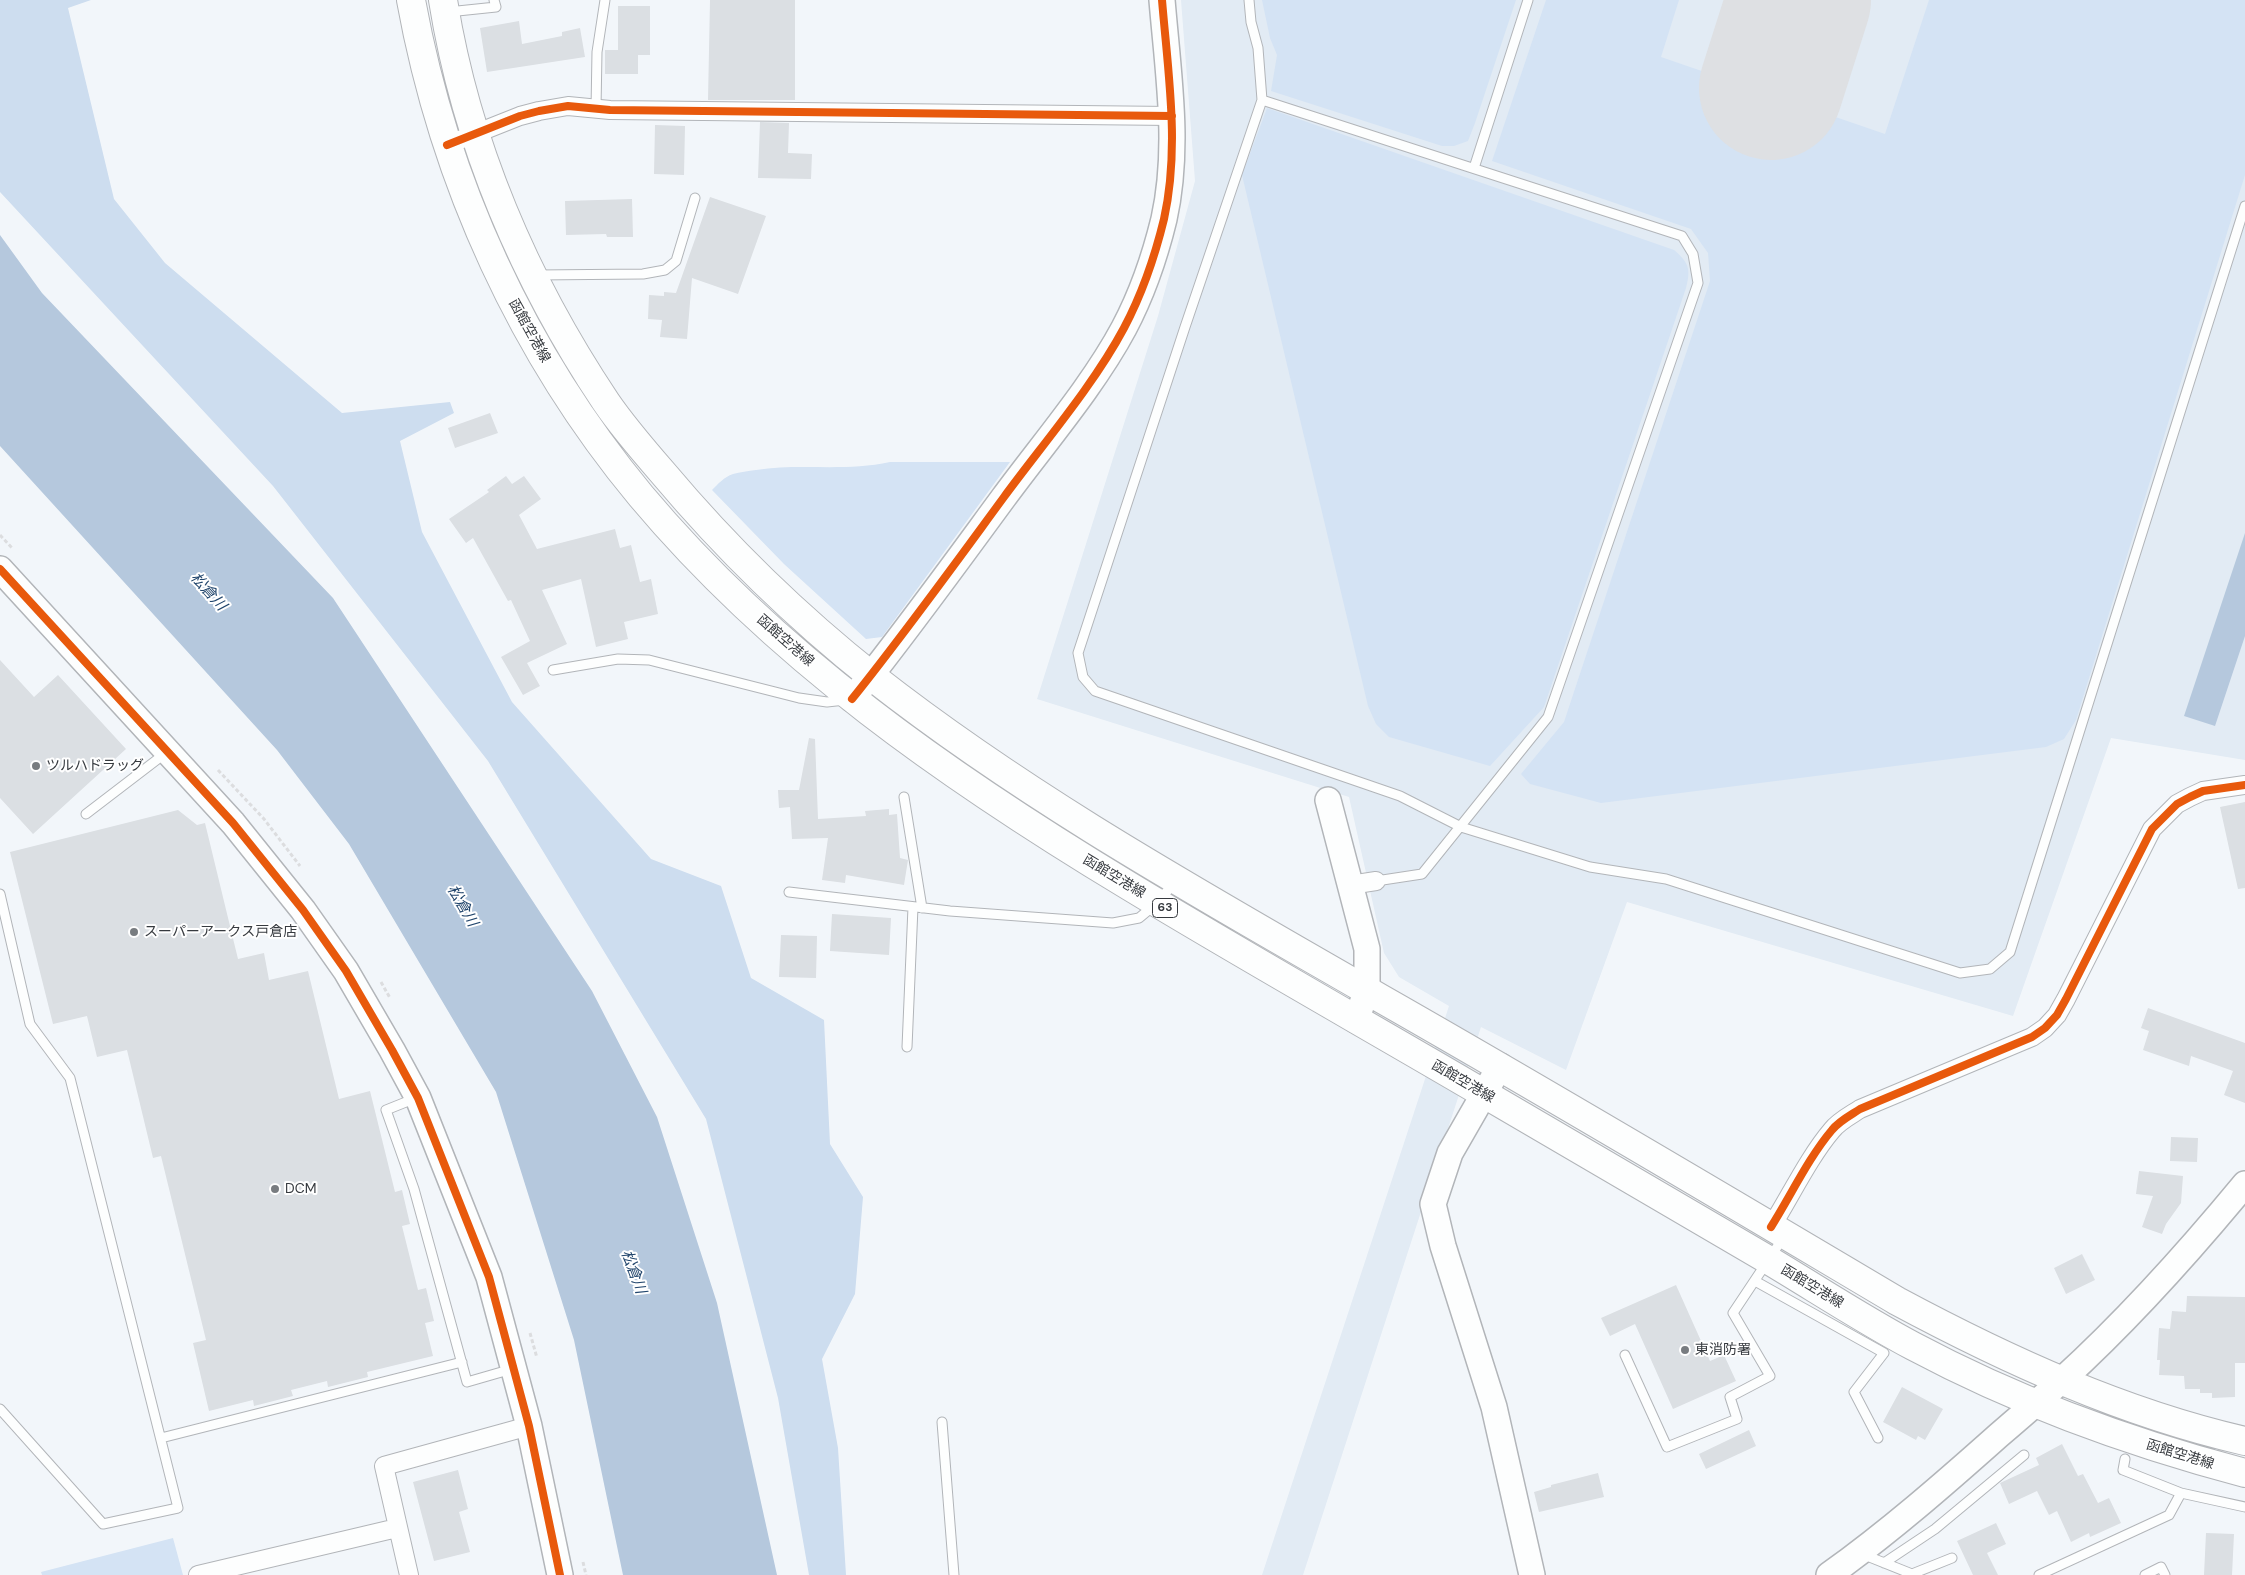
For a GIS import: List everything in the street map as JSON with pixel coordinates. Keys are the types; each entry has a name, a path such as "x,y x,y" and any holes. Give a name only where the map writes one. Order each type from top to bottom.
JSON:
{"main road":[{"name":"函館空港線","path":"411,0 422,53 447,145 463,191 517,279 582,364 608,405 700,518 776,593 871,676 1010,775 1176,880 1500,1066 1778,1231 1947,1328 2061,1381 2135,1409 2245,1441"},
{"name":"函館空港線","path":"444,6 458,72 475,135 499,203 517,279 526,328 575,407 639,494 703,565 738,599 787,644 852,699 1003,808 1157,903 1484,1094 1762,1271 1916,1347 2036,1403 2129,1439 2245,1473"}],"street":[{"path":"852,699 1085,388 1123,328 1154,256 1164,218 1170,181 1172,116 1162,0"},
{"path":"447,145 520,116 568,106 596,109 1172,116"},
{"path":"0,569 233,823 308,918 346,971 418,1098 489,1276 529,1426 560,1575"},
{"path":"1778,1231 1823,1143 1833,1129 1846,1118 1860,1109 2019,1044 2045,1028 2057,1015 2066,999 2152,829 2177,804 2190,797 2203,791 2245,785"},
{"path":"1328,800 1367,949 1367,990 1356,1020"},
{"path":"1350,884 1376,881"},
{"path":"1500,1066 1450,1153 1433,1204 1443,1246 1494,1406 1532,1575"},
{"path":"1829,1575 1956,1474 2061,1381 2153,1290 2245,1184"},
{"path":"409,1575 384,1466 529,1426"},
{"path":"198,1575 397,1528"}],"lane":[{"path":"444,6 496,7 494,0"},
{"path":"596,109 597,52 605,0"},
{"path":"1249,0 1251,22 1258,48 1262,100 1078,653 1083,677 1095,691 1400,796 1461,827 1590,866 1666,879 1960,973 1990,969 2010,952 2245,206"},
{"path":"1474,168 1528,0"},
{"path":"1262,100 1682,236 1694,254 1698,282 1548,717 1422,874 1376,881"},
{"path":"517,279 643,274 665,270 676,261 695,198"},
{"path":"553,670 618,659 649,660 799,698 827,702 852,699"},
{"path":"86,814 168,752"},
{"path":"904,797 917,907 907,1047"},
{"path":"789,892 917,907 1113,924 1139,918 1157,903 1176,880"},
{"path":"0,894 30,1024 70,1078 178,1508 103,1524 0,1409"},
{"path":"418,1098 386,1110 414,1189 467,1382 515,1369"},
{"path":"1625,1355 1667,1447 1737,1419 1730,1397 1770,1376 1733,1313 1762,1271 1778,1231"},
{"path":"1762,1271 1884,1352 1854,1392 1878,1438"},
{"path":"161,1438 462,1362"},
{"path":"942,1422 954,1575"},
{"path":"1884,1563 1935,1529 2024,1455"},
{"path":"2126,1459 2123,1470 2181,1493 2245,1507"},
{"path":"2039,1575 2169,1515 2181,1493"},
{"path":"1859,1553 1912,1574 1952,1558"},
{"path":"2145,1575 2161,1567 2165,1575"}],"shaded area":[{"path":"0,0 91,0 68,8 114,199 165,263 342,413 450,402 454,413 400,441 422,532 512,702 651,859 721,886 751,978 824,1020 830,1144 863,1197 855,1294 822,1359 838,1448 846,1575 809,1575 778,1398 706,1119 488,761 273,486 0,192"},
{"path":"1181,0 2245,0 2245,760 2111,738 2013,1016 1627,902 1566,1070 1481,1027 1303,1575 1262,1575 1449,1006 1399,977 1384,953 1349,797 1037,699 1158,316 1195,181"},
{"path":"1262,0 1516,0 1468,141 1454,146 1442,146 1271,91 1277,55 1270,38"},
{"path":"1546,0 1679,0 1661,57 1885,134 1929,0 2245,0 2245,175 2076,720 2064,739 2046,747 1601,803 1530,784 1521,774 1564,722 1710,281 1708,253 1691,229 1492,161"},
{"path":"1267,108 1674,250 1688,267 1686,288 1544,707 1490,766 1389,737 1376,724 1368,706 1242,175"},
{"path":"890,462 1010,462 882,637 866,639 784,564 712,490 727,477 744,472 773,468 839,467"},
{"path":"173,1538 183,1575 42,1575 41,1572"}],"water":[{"name":"松倉川","path":"0,235 42,293 333,598 592,991 657,1117 717,1303 777,1575 623,1575 574,1340 496,1092 349,844 277,750 0,446"},
{"path":"2245,533 2245,636 2215,726 2184,716"}],"building":[{"path":"710,0 795,0 795,100 708,100"},
{"path":"618,6 650,6 650,55 638,55 638,74 605,74 605,50 618,50"},
{"path":"519,21 522,44 562,36 562,32 580,28 585,57 487,72 480,28"},
{"path":"760,122 789,123 788,153 812,154 811,179 758,178"},
{"path":"655,125 685,126 684,175 654,174"},
{"path":"710,197 766,216 738,294 692,278 687,339 660,337 662,320 648,319 649,295 664,296 664,292 676,293"},
{"path":"632,199 633,237 607,237 606,234 566,235 565,201"},
{"path":"490,413 498,433 455,448 448,428"},
{"path":"506,476 512,484 524,476 541,499 519,515 537,549 615,529 620,548 631,545 640,582 651,579 658,614 624,622 628,639 596,647 581,579 542,590 567,644 527,663 540,686 523,695 501,657 530,641 511,600 508,601 473,538 466,543 449,519 489,492 487,490"},
{"path":"0,660 34,697 58,675 126,749 33,834 0,798"},
{"path":"809,738 815,739 818,819 866,816 865,811 889,809 889,815 897,814 900,858 908,860 904,885 846,875 845,883 822,880 828,838 792,839 790,807 779,808 778,790 799,790"},
{"path":"2245,802 2245,888 2238,889 2220,807"},
{"path":"178,810 197,825 205,823 238,959 264,953 269,980 308,971 339,1099 370,1091 395,1192 402,1190 410,1224 402,1226 418,1290 426,1288 434,1321 425,1323 433,1356 367,1372 368,1377 328,1387 327,1381 291,1390 293,1396 254,1406 253,1400 209,1411 193,1343 206,1340 161,1156 153,1158 127,1050 97,1057 87,1016 53,1024 10,852"},
{"path":"832,914 891,918 889,955 830,951"},
{"path":"781,935 817,936 816,978 779,977"},
{"path":"2148,1008 2245,1043 2245,1103 2224,1095 2233,1071 2191,1056 2189,1066 2143,1050 2149,1031 2141,1028"},
{"path":"2171,1137 2198,1138 2197,1162 2170,1161"},
{"path":"2139,1171 2183,1176 2181,1203 2166,1224 2162,1234 2142,1227 2153,1196 2136,1194"},
{"path":"2082,1254 2095,1280 2066,1294 2054,1268"},
{"path":"1676,1285 1710,1361 1724,1355 1736,1381 1673,1409 1635,1324 1610,1336 1601,1318"},
{"path":"2187,1296 2245,1297 2245,1363 2235,1363 2235,1397 2212,1398 2212,1393 2200,1393 2200,1389 2185,1389 2184,1376 2159,1375 2160,1360 2157,1360 2159,1328 2170,1329 2172,1311 2186,1312"},
{"path":"1902,1387 1943,1409 1925,1440 1918,1436 1916,1440 1883,1422"},
{"path":"1749,1430 1756,1446 1706,1469 1699,1454"},
{"path":"2062,1444 2078,1476 2083,1474 2098,1503 2109,1498 2121,1523 2090,1537 2089,1533 2071,1542 2057,1511 2049,1515 2037,1491 2009,1504 2000,1483 2039,1465 2036,1458"},
{"path":"458,1470 468,1509 459,1512 470,1552 434,1561 413,1482"},
{"path":"1598,1473 1604,1497 1539,1512 1534,1492 1551,1487 1551,1485"},
{"path":"1996,1523 2006,1544 1987,1553 1998,1575 1973,1575 1957,1541"},
{"path":"2206,1533 2234,1534 2232,1575 2204,1575"}],"runway":[{"path":"1771,88 1799,0"}],"cycle path":[{"path":"852,699 1083,393 1112,350 1137,302 1152,261 1164,219 1169,192 1172,137 1162,0"},
{"path":"447,145 520,116 568,106 610,110 1172,116"},
{"path":"0,569 233,823 303,910 346,971 392,1050 418,1098 489,1277 529,1426 560,1575"},
{"path":"1771,1227 1815,1152 1832,1130 1842,1121 1860,1109 2032,1037 2045,1028 2057,1015 2066,999 2152,829 2177,804 2190,797 2203,791 2245,785"}],"place":[{"name":"ツルハドラッグ","path":"36,766"},
{"name":"スーパーアークス戸倉店","path":"134,932"},
{"name":"DCM","path":"275,1189"},
{"name":"東消防署","path":"1685,1350"}]}
